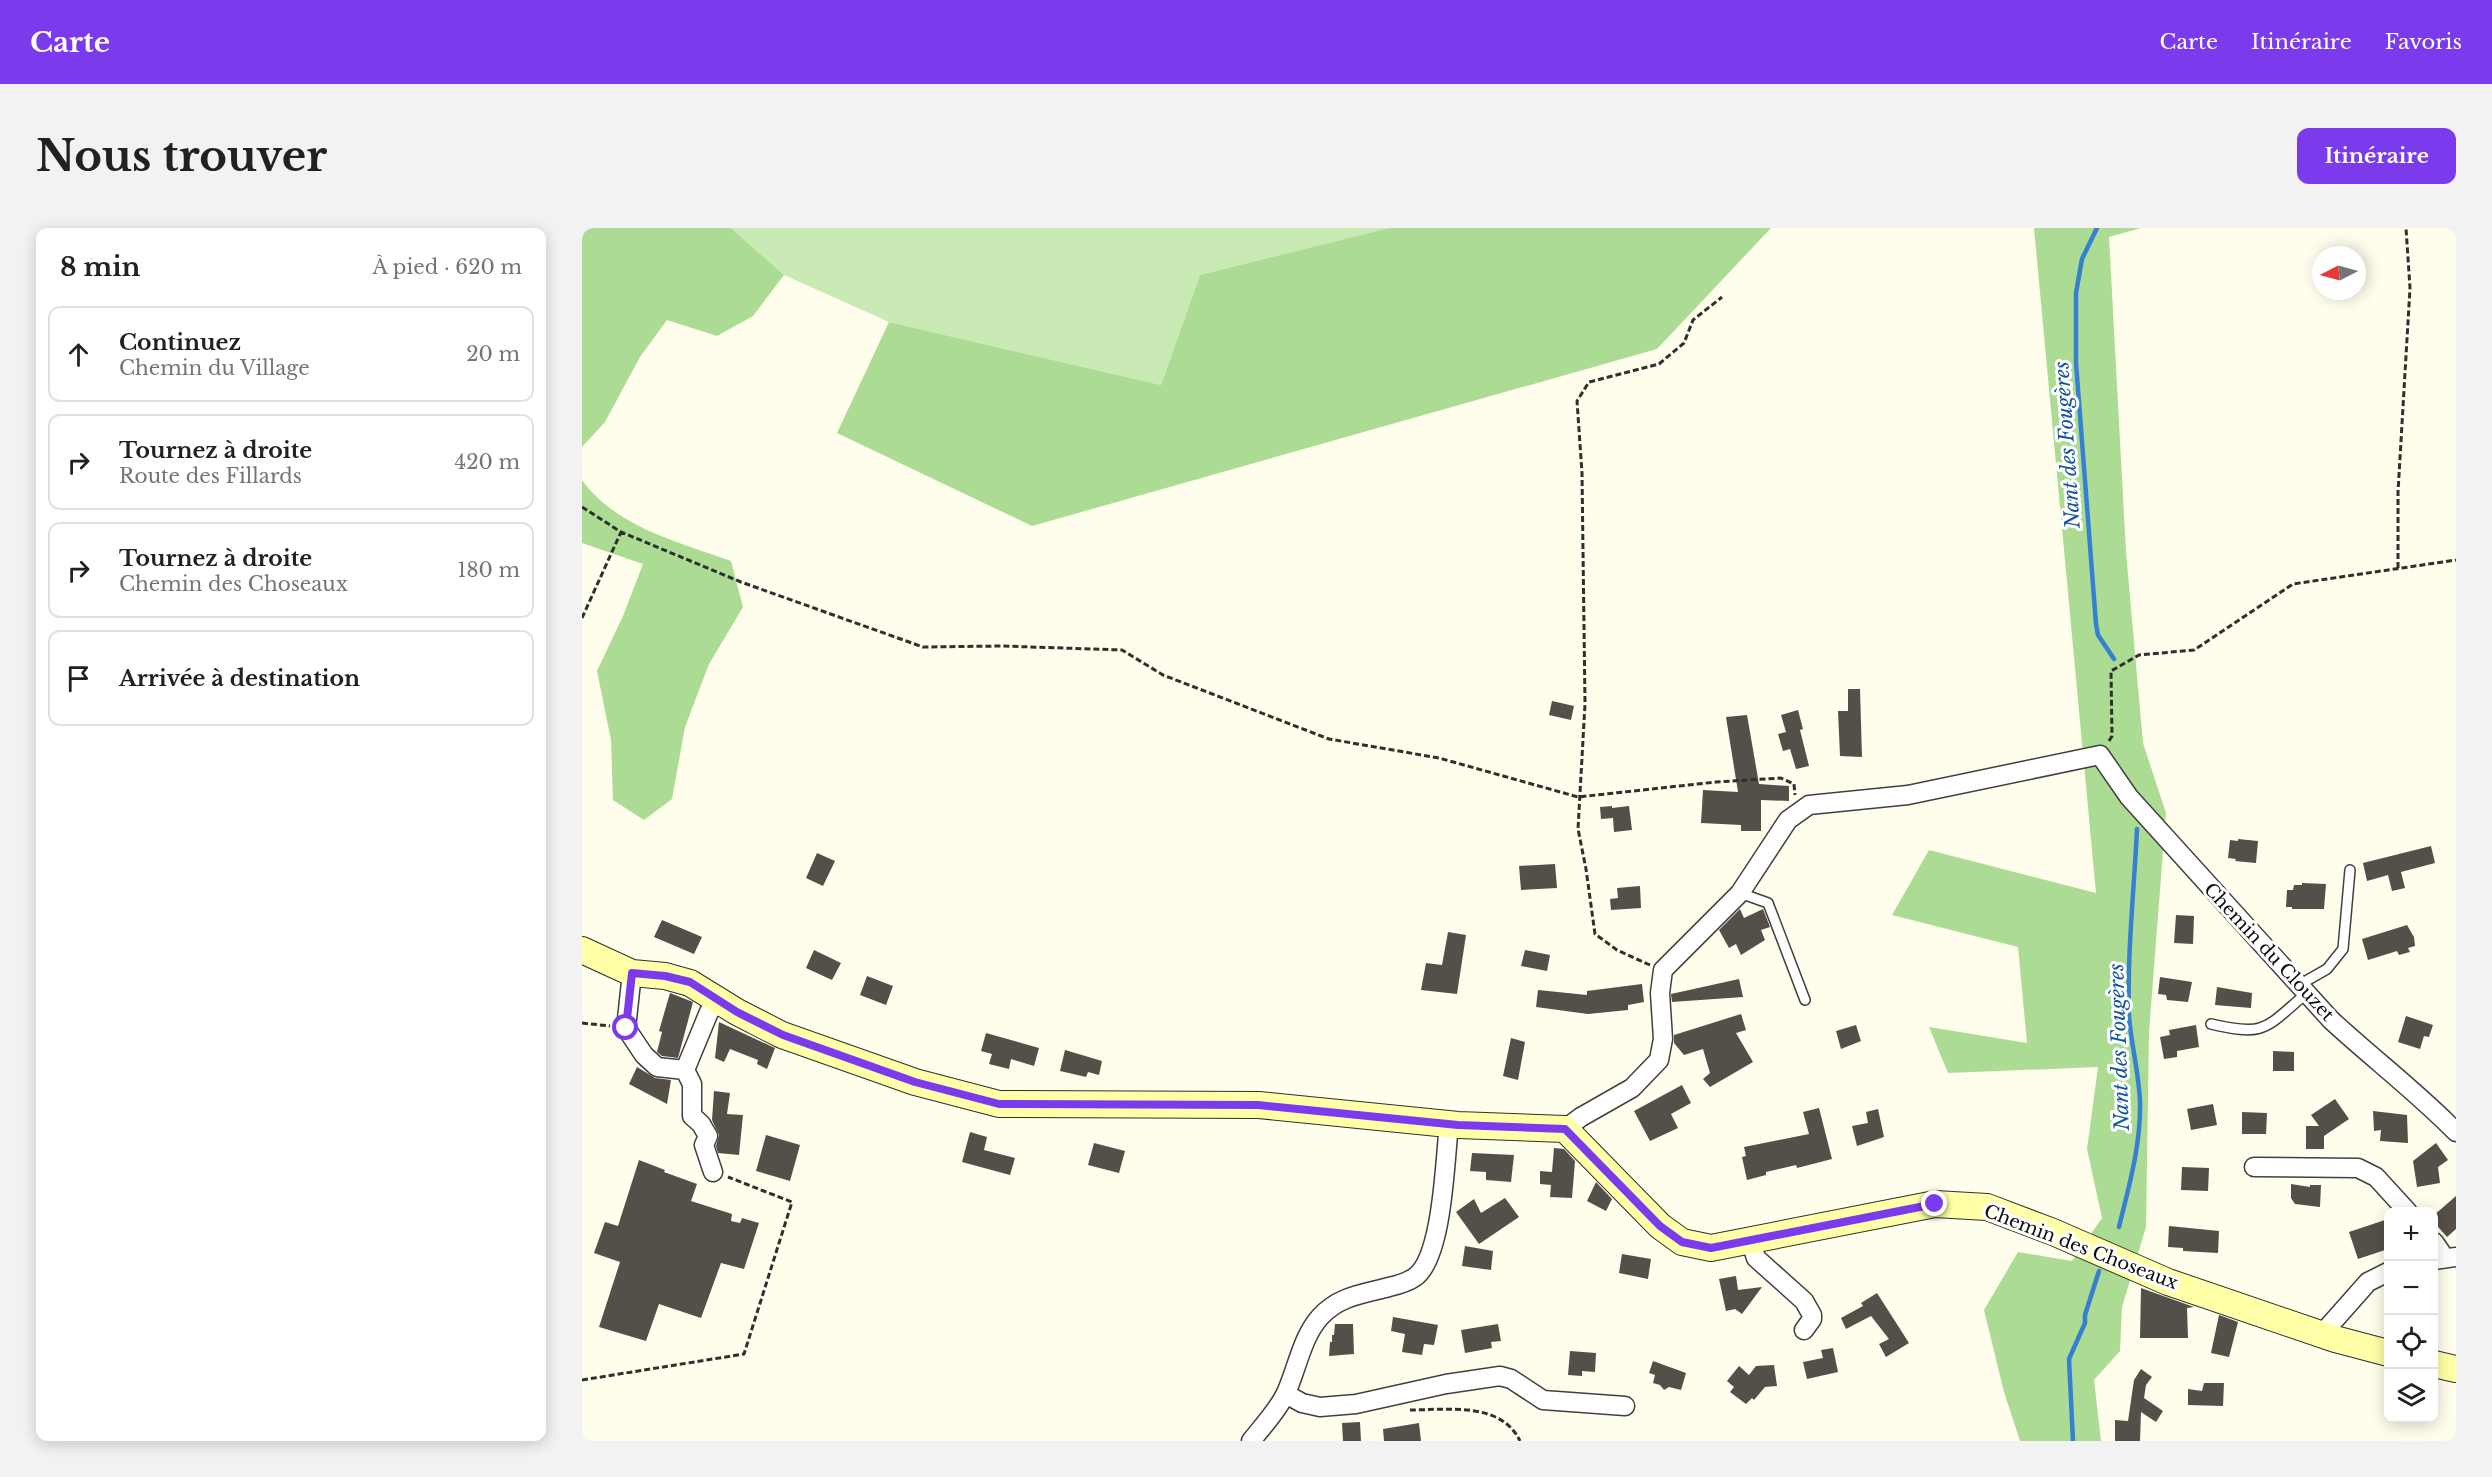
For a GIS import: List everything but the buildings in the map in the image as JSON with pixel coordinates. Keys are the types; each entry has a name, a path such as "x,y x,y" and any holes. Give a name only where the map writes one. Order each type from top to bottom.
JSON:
{"street":[{"path":"582,950 632,973 665,976 690,982 737,1012 783,1035 915,1082 999,1104 1258,1105 1449,1124 1565,1129 1581,1116 1632,1088 1659,1060 1663,1039 1660,993 1663,970 1740,893 1779,832 1797,813 1809,805 1908,795 2100,755"},
{"name":"Chemin du Clouzet","path":"2100,755 2129,797 2303,989 2357,1045 2432,1107 2456,1132"},
{"path":"632,973 626,1028 644,1055 657,1067 685,1070"},
{"path":"713,1172 704,1145 708,1136 701,1124 692,1116 692,1084 685,1070 709,1012 719,1000"},
{"path":"1251,1441 1286,1394 1310,1334 1317,1320 1327,1309 1339,1300 1415,1278 1430,1258 1440,1208 1449,1124"},
{"name":"Chemin des Choseaux","path":"1565,1129 1660,1226 1682,1242 1711,1248 1751,1242 1768,1235 1925,1205 1987,1207 2053,1232 2168,1282 2335,1339 2384,1352"},
{"path":"2254,1167 2358,1168 2376,1177 2403,1207"},
{"path":"1751,1242 1756,1258 1804,1301 1812,1315 1812,1319 1804,1329"},
{"path":"2322,1334 2368,1282 2384,1274"},
{"path":"2438,1365 2456,1369"},
{"path":"1286,1394 1302,1403 1320,1407 1356,1404 1446,1384 1500,1376 1511,1379 1543,1400 1625,1406"}],"lane":[{"path":"2211,1024 2242,1031 2265,1029 2303,989 2327,969 2343,949 2350,870"},
{"path":"1740,893 1768,903 1804,1000"}],"path":[{"path":"2398,568 2398,492 2410,288 2406,228"},
{"path":"1663,970 1617,950 1595,934 1578,829 1578,797 1586,704 1582,473 1577,401 1589,382 1659,364 1684,343 1693,320 1722,297"},
{"path":"582,507 621,532 741,582 923,647 1002,646 1122,650 1163,675 1329,738 1439,758 1578,797 1716,782 1781,778 1794,784 1797,813"},
{"path":"582,618 621,532"},
{"path":"2100,755 2112,736 2111,670 2139,655 2194,650 2293,584 2456,560"},
{"path":"582,1023 626,1028"},
{"path":"582,1380 744,1354 792,1202 713,1172"},
{"path":"1407,1410 1470,1410 1496,1417 1509,1424 1520,1441"}],"green space":[{"path":"582,228 731,228 784,275 753,316 717,336 667,320 640,357 605,422 582,447"},
{"path":"731,228 1389,228 1200,275 1161,385 889,322 784,275"},
{"path":"1389,228 1771,228 1657,349 1032,526 837,433 889,322 1161,385 1200,275"},
{"path":"2034,228 2141,228 2109,237 2126,552 2143,743 2166,813 2149,1032 2146,1227 2122,1307 2120,1351 2094,1380 2101,1441 2020,1441 2004,1392 1984,1310 2018,1252 2072,1261 2102,1218 2087,1149 2098,1067 1948,1073 1929,1027 2027,1043 2018,947 1892,915 1929,850 2096,893"},
{"path":"582,480 612,510 630,521 649,531 731,561 743,607 709,664 685,727 672,799 644,820 613,800 611,740 597,671 623,616 643,564 582,543"}],"waterway":[{"name":"Nant des Fougères","path":"2097,228 2082,259 2076,293 2076,363 2096,624 2098,635 2114,659"},
{"name":"Nant des Fougères","path":"2119,1227 2134,1165 2140,1118 2139,1091 2129,1016 2130,946 2137,829"},
{"name":"Nant des Fougères","path":"2073,1441 2069,1359 2085,1323 2085,1315 2099,1271"}],"route":[{"path":"626,1028 632,973 665,976 690,982 737,1012 783,1035 915,1082 999,1104 1258,1105 1458,1125 1565,1129 1660,1226 1682,1242 1711,1248 1751,1242 1768,1235 1935,1204"}]}
